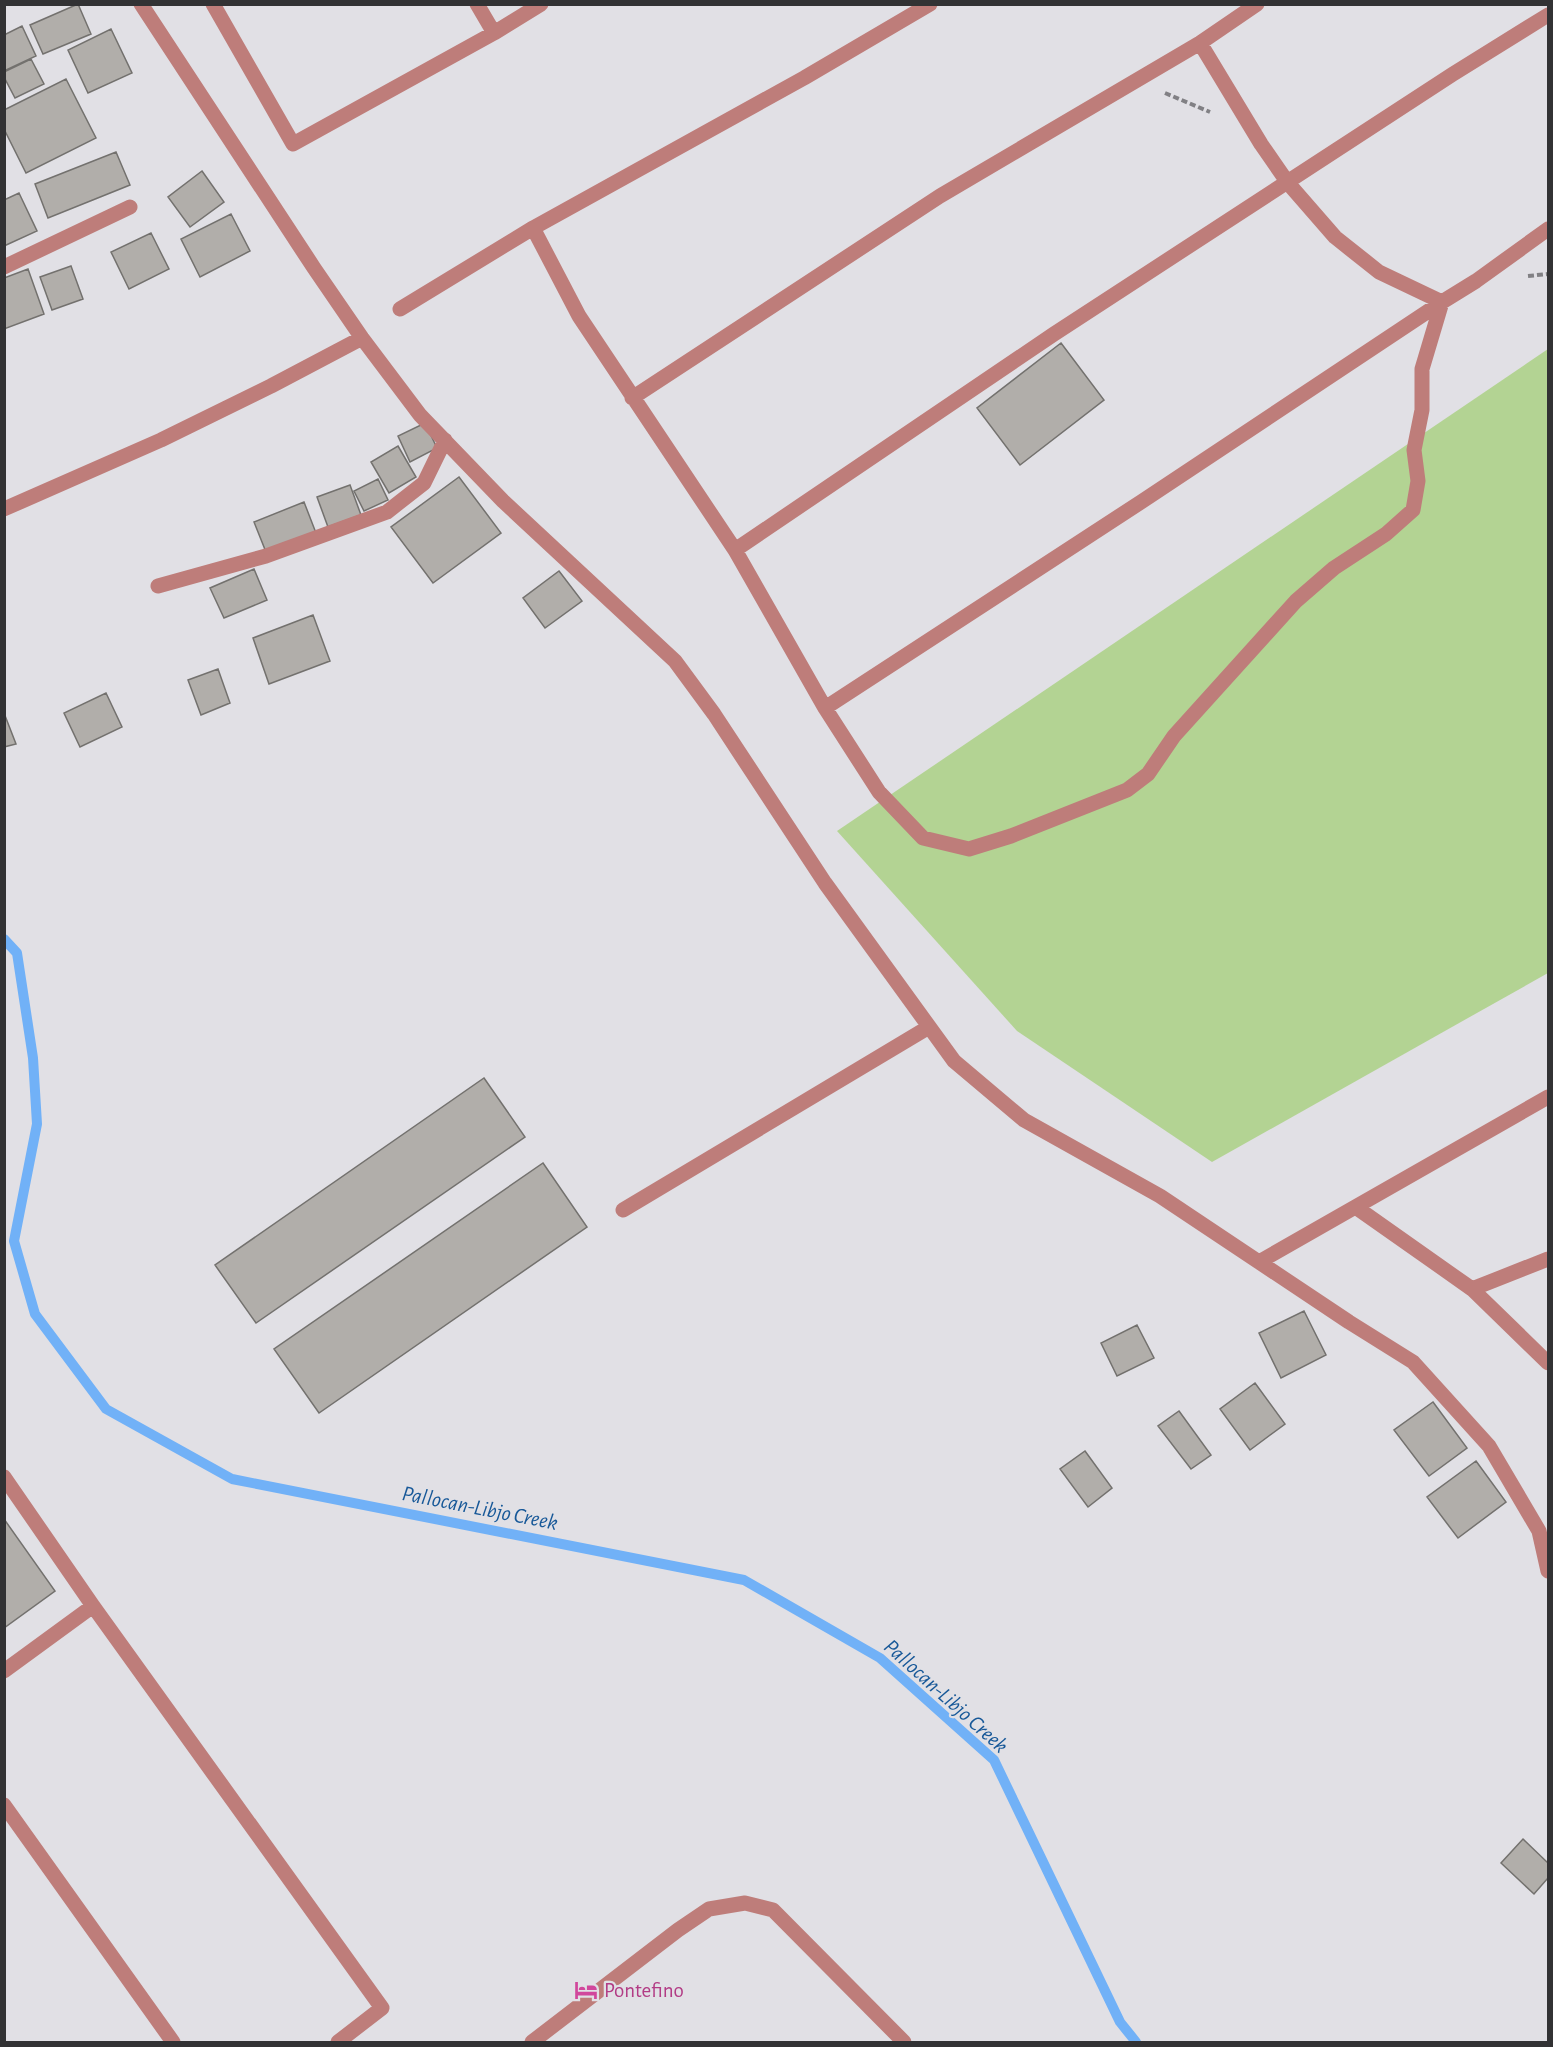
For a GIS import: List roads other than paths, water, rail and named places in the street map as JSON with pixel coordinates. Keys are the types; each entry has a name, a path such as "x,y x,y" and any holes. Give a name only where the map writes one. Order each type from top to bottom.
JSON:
{"street":[{"path":"141,4 362,338 420,415 503,501 675,661 714,714 825,883 954,1061 1024,1120 1160,1196 1413,1362 1489,1446 1539,1530 1548,1571"},
{"path":"213,4 293,144 494,33 541,4"},
{"path":"477,4 494,33"},
{"path":"400,309 532,228 804,78 930,4"},
{"path":"632,398 940,196 1200,44 1257,4"},
{"path":"735,550 1054,334 1453,74 1548,15"},
{"path":"1200,44 1261,144 1288,183 1335,237 1379,272 1442,302"},
{"path":"4,267 130,207"},
{"path":"532,228 579,316 735,550 825,708 879,792 922,838 969,849 1011,836 1127,790 1148,774 1174,736 1296,601 1334,568 1386,534 1413,510 1418,481 1414,450 1422,410 1422,369 1442,302"},
{"path":"825,708 1476,281 1548,229"},
{"path":"4,509 161,440 362,338"},
{"path":"158,586 266,556 387,512 424,483 445,440"},
{"path":"623,1210 929,1027"},
{"path":"1259,1262 1548,1097"},
{"path":"1357,1208 1472,1289 1548,1363"},
{"path":"1472,1289 1548,1259"},
{"path":"4,1477 93,1606 382,2008 338,2043"},
{"path":"4,1671 93,1606"},
{"path":"4,1805 173,2043"},
{"path":"532,2043 709,1909 745,1903 773,1910 904,2043"}],"waterway":[{"name":"Pallocan-Libjo Creek","path":"4,939 17,953 33,1058 37,1124 14,1241 35,1314 106,1409 232,1479 744,1580 880,1658 994,1760 1120,2022 1136,2042"}],"place":[{"name":"Pontefino","path":"586,1990"}]}
